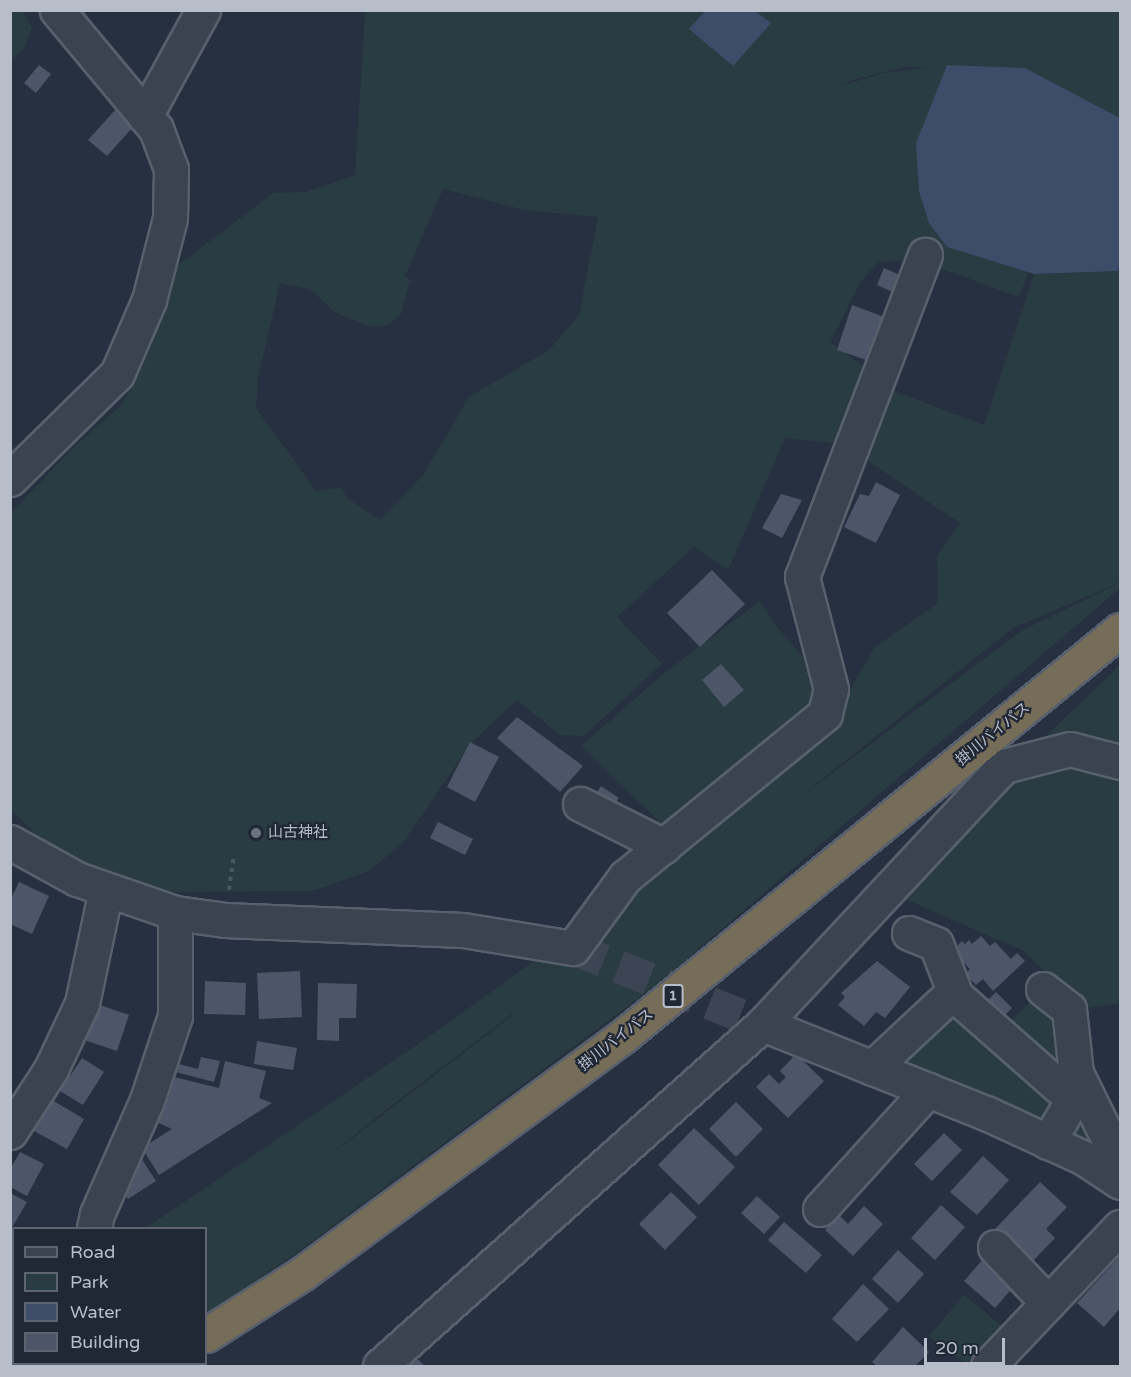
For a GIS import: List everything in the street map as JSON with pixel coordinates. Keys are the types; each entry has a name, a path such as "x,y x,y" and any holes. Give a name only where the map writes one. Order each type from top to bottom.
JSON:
{"highway":[{"name":"掛川バイパス","path":"207,1334 303,1273 622,1037 1120,630"}],"street":[{"path":"10,480 117,374 149,300 170,218 171,169 156,129 57,10"},
{"path":"145,116 203,10"},
{"path":"11,843 77,879 175,913 225,920 463,930 573,948 625,877 825,714 831,689 802,577 924,255"},
{"path":"380,1366 763,1024 1004,766 1070,749 1120,762"},
{"path":"580,804 664,846"},
{"path":"10,1132 51,1069 82,1003 106,889"},
{"path":"94,1227 97,1214 147,1100 175,1016 175,913"},
{"path":"909,933 936,944 956,996 1073,1099 1048,1142"},
{"path":"1043,989 1069,1009 1076,1073 1120,1176"},
{"path":"872,1068 948,997 956,996"},
{"path":"763,1024 928,1090 1120,1176"},
{"path":"820,1209 928,1090"},
{"path":"988,1366 1120,1227"},
{"path":"995,1247 1048,1303"}],"path":[{"path":"225,920 234,854"}],"green space":[{"path":"11,10 23,11 32,28 24,49 11,61"},
{"path":"365,11 1120,11 1120,118 1088,101 947,66 920,134 919,191 947,247 1029,272 1019,297 915,259 879,262 860,282 830,342 866,368 842,444 785,438 728,570 694,547 617,617 662,664 584,736 560,735 517,700 472,742 402,844 367,872 312,891 154,892 106,879 40,838 11,809 10,514 71,450 120,406 133,387 157,330 174,268 273,193 306,192 355,175","holes":["905,67 929,67 885,73 840,86 855,79","443,189 524,210 598,217 579,315 549,350 469,397 423,475 380,520 348,499 341,488 316,491 256,408 258,378 280,283 310,289 334,312 370,327 389,325 401,314 410,280 405,276"]},
{"path":"1120,265 1120,588 659,983 303,1248 207,1314 207,1227 147,1227 437,1031 552,948 586,958 594,952 578,948 618,903 832,720 875,647 938,603 937,556 960,523 859,455 886,388 984,425 1034,274 1118,271","holes":["1119,583 1021,631 792,803 1013,628","513,1015 316,1166 382,1113"]},
{"path":"760,601 777,627 824,681 808,717 666,828 581,746 662,675"},
{"path":"1120,665 1120,1003 1082,1009 1024,951 905,899 905,890 1000,780"},
{"path":"1043,989 1119,1167 896,1062 962,998 997,1035"},
{"path":"964,1295 1008,1331 972,1366 968,1366 929,1336"},
{"path":"11,1353 12,1365 132,1365 11,1366"}],"water":[{"path":"705,11 755,11 771,23 733,66 689,29"},
{"path":"947,65 1025,68 1120,118 1120,265 1118,271 1034,274 947,247 929,223 919,191 916,143"}],"building":[{"path":"39,65 51,74 36,93 24,83"},
{"path":"115,110 133,127 107,156 88,140"},
{"path":"884,268 902,276 895,293 877,285"},
{"path":"852,305 887,318 872,362 837,350"},
{"path":"876,482 900,495 876,543 844,527 860,494 869,496"},
{"path":"781,494 802,500 782,538 762,528"},
{"path":"712,570 745,604 700,647 667,613"},
{"path":"721,664 744,690 724,707 702,680"},
{"path":"517,717 583,766 560,792 497,738"},
{"path":"470,742 499,757 475,802 447,787"},
{"path":"601,786 619,798 610,811 593,799"},
{"path":"438,822 473,839 465,855 430,838"},
{"path":"19,882 49,896 32,934 10,924 10,901"},
{"path":"981,936 990,946 995,942 1011,959 1017,953 1025,961 993,991 983,979 976,985 965,974 970,969 950,953 962,941 965,944 969,940 972,944"},
{"path":"877,961 910,987 885,1018 876,1012 864,1026 838,1005 845,997 841,993"},
{"path":"300,971 302,1017 259,1019 257,973"},
{"path":"205,981 246,983 245,1015 204,1014"},
{"path":"318,983 357,984 356,1018 339,1018 339,1041 317,1040"},
{"path":"996,992 1012,1008 999,1021 983,1005"},
{"path":"97,1004 129,1015 117,1051 84,1040"},
{"path":"257,1041 297,1048 293,1070 254,1064"},
{"path":"796,1054 824,1081 788,1118 756,1087 769,1074 779,1084 786,1077 780,1071"},
{"path":"201,1057 220,1061 214,1082 172,1071 175,1063 198,1069"},
{"path":"82,1058 104,1072 83,1105 60,1091"},
{"path":"225,1061 266,1071 259,1098 272,1103 159,1175 142,1148 172,1129 147,1118 170,1076 219,1088"},
{"path":"52,1100 84,1119 67,1149 34,1131"},
{"path":"736,1102 763,1129 736,1157 709,1129"},
{"path":"694,1128 735,1167 699,1205 658,1165"},
{"path":"944,1133 962,1150 932,1181 914,1164"},
{"path":"20,1152 44,1164 27,1196 10,1187 10,1169"},
{"path":"983,1156 1009,1180 977,1215 950,1192"},
{"path":"141,1158 156,1181 128,1199 118,1184 135,1173 130,1165"},
{"path":"1040,1182 1067,1207 1046,1229 1055,1238 1030,1264 994,1230"},
{"path":"671,1192 697,1217 665,1250 639,1224"},
{"path":"10,1193 27,1202 10,1231"},
{"path":"757,1196 780,1217 764,1234 741,1213"},
{"path":"941,1205 965,1227 935,1260 911,1238"},
{"path":"864,1206 883,1224 853,1256 825,1230 839,1215 848,1224"},
{"path":"784,1222 822,1255 806,1273 768,1240"},
{"path":"898,1250 924,1274 898,1303 872,1279"},
{"path":"1120,1256 1120,1308 1104,1327 1077,1303"},
{"path":"984,1258 1015,1285 995,1308 964,1281"},
{"path":"863,1284 889,1309 857,1342 832,1319"},
{"path":"903,1327 929,1352 915,1366 877,1366 872,1362"},
{"path":"404,1347 425,1366 386,1366"}],"tunnel":[{"path":"573,948 763,1024"}],"place":[{"name":"山古神社","path":"256,833"}]}
